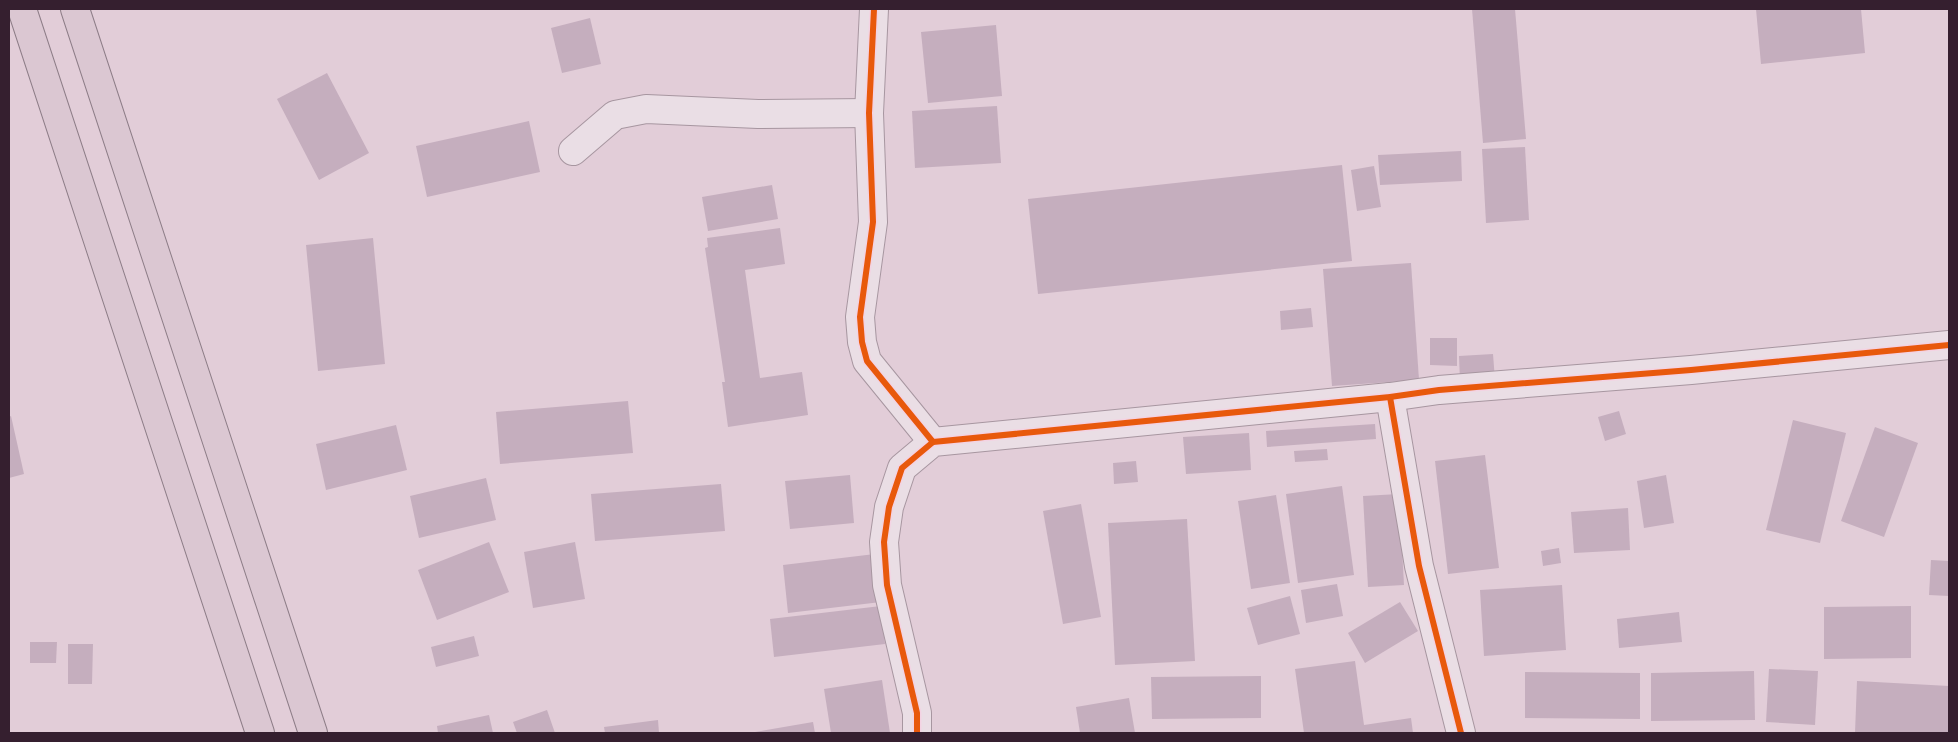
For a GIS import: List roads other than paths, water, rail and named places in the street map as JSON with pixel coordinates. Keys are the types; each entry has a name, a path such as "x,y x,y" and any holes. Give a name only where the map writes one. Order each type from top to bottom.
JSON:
{"highway":[{"path":"22,9 260,733"},
{"path":"75,9 313,733"}],"street":[{"path":"874,9 869,112 873,222 860,317 862,342 867,361 933,442"},
{"path":"573,151 614,116 646,108 758,114 869,112"},
{"path":"918,733 917,713 887,585 884,542 889,507 902,468 933,442 1390,397 1439,390 1691,370 1949,345"},
{"path":"1390,397 1419,566 1461,733"}]}
